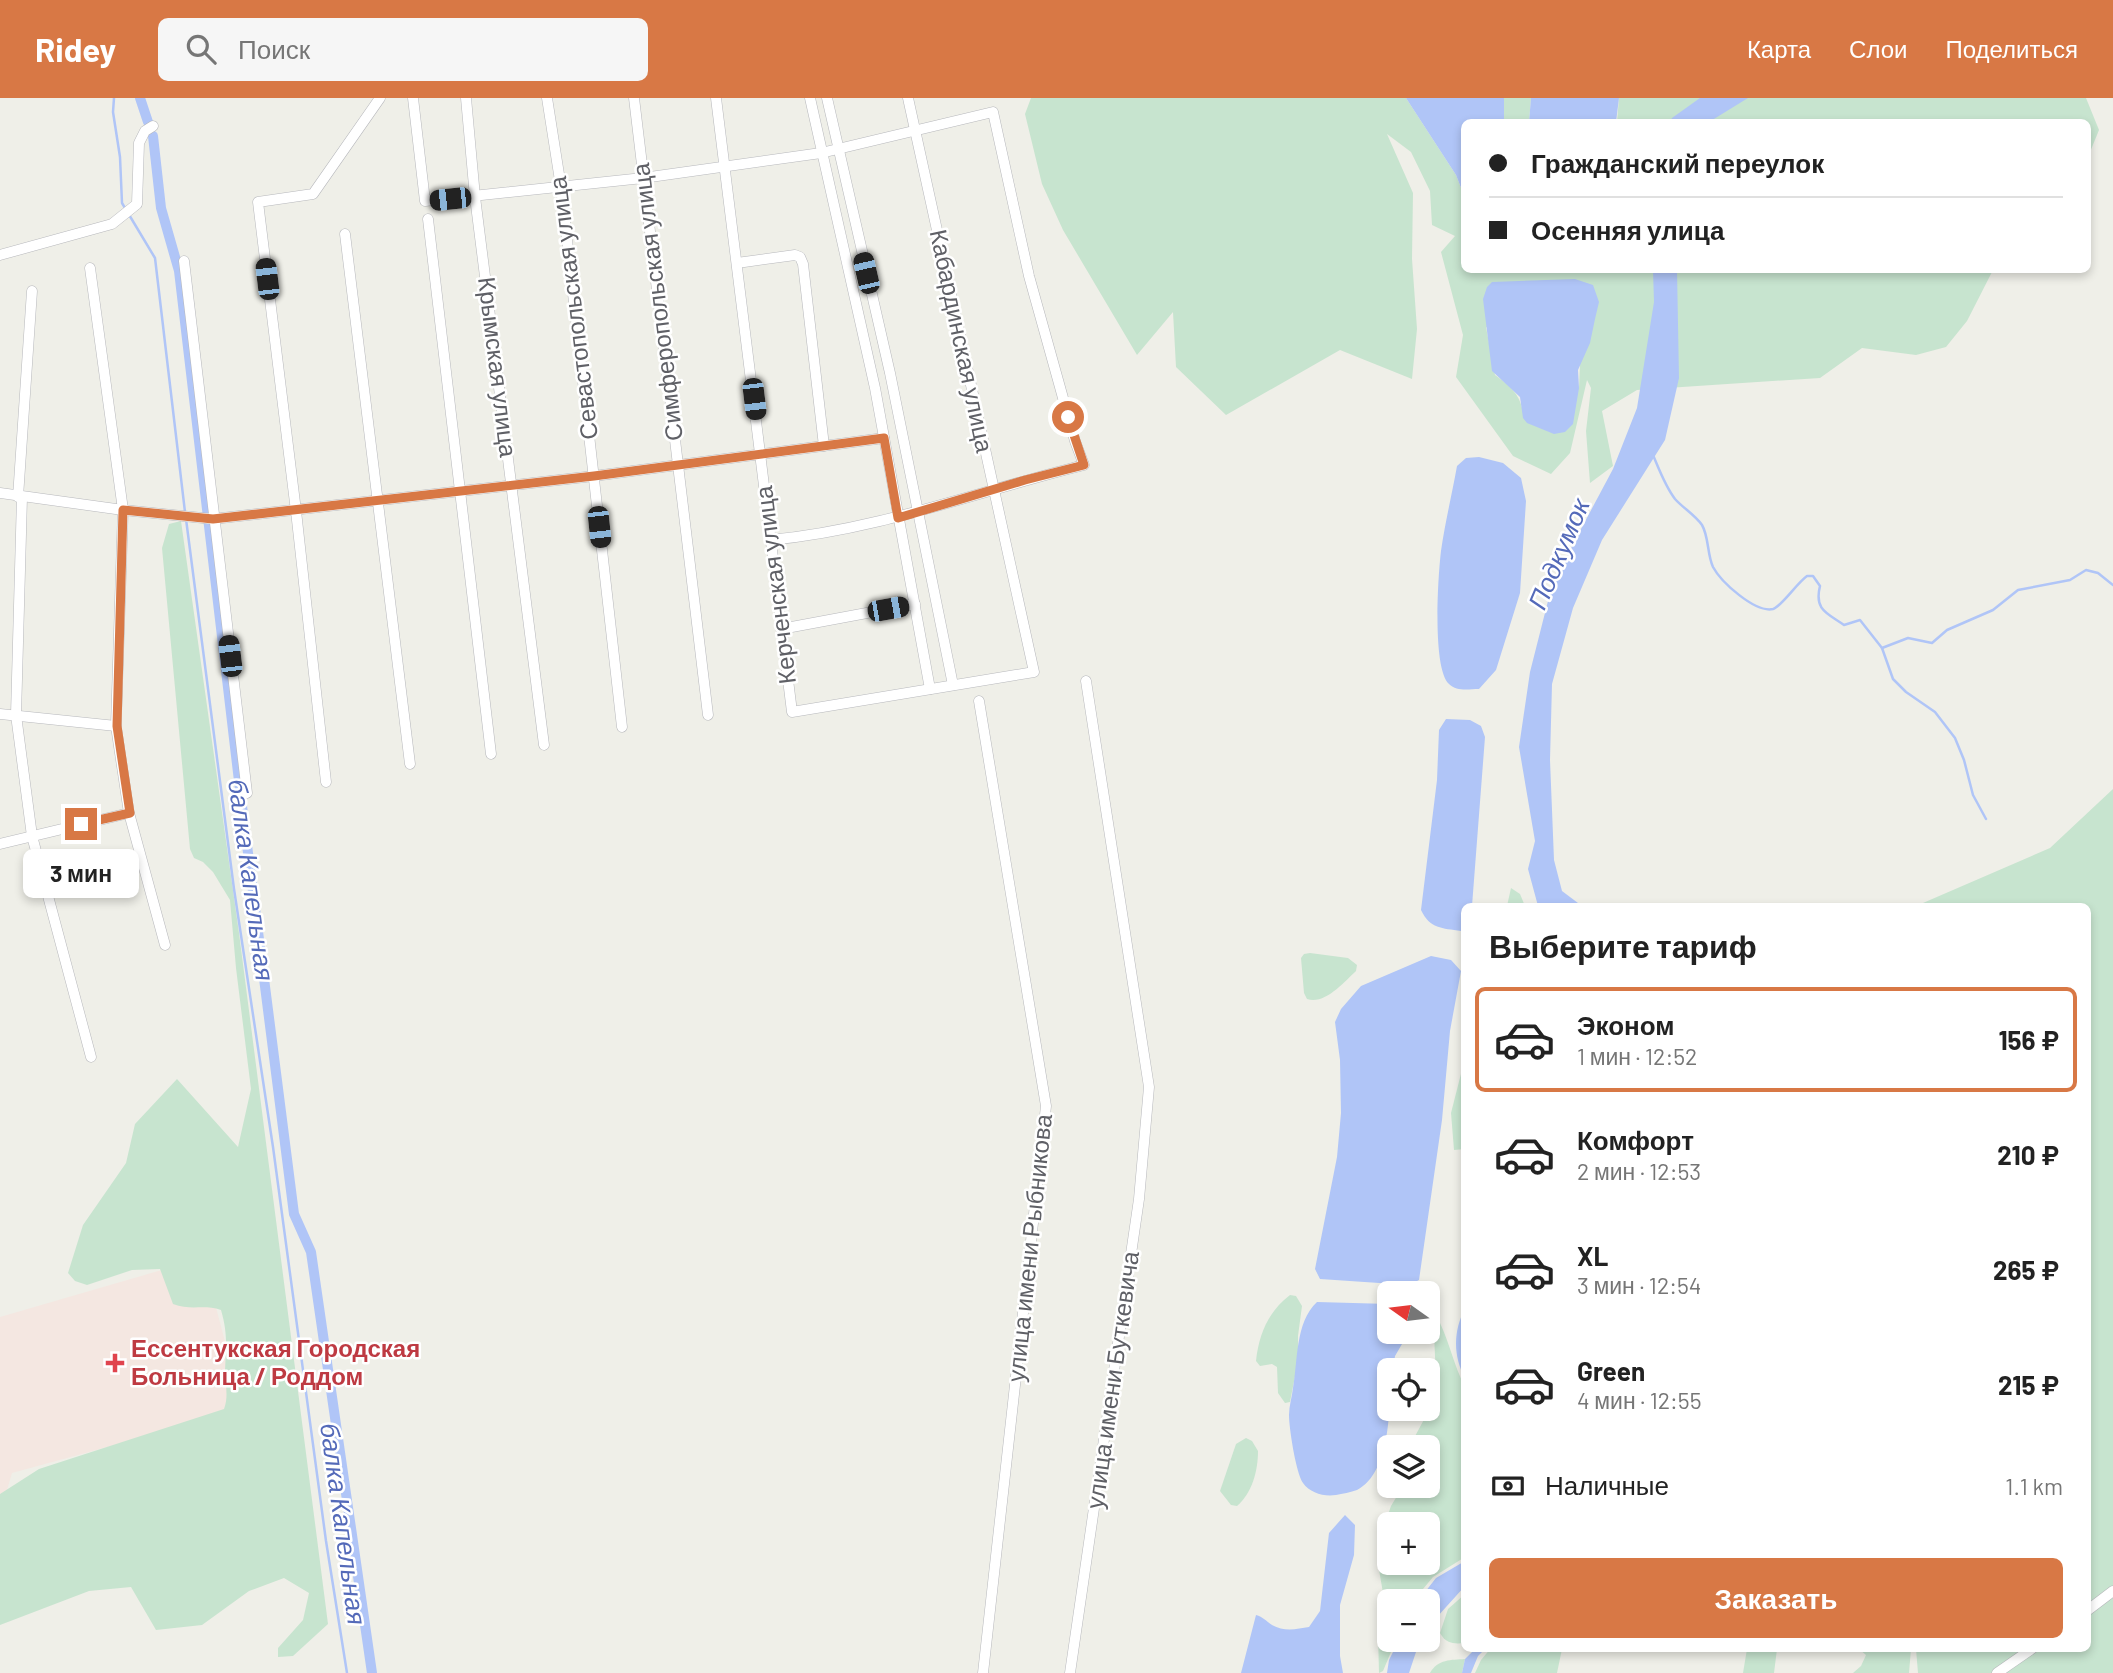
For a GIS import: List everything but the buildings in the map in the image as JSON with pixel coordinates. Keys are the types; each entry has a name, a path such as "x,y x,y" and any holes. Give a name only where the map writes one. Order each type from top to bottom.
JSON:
{"street":[{"path":"326,782 258,202 313,194 380,98"},
{"path":"413,98 425,201 643,178 821,153 993,112 1029,276 1074,441 1084,465 898,518 812,536 770,540"},
{"name":"Крымская улица","path":"466,98 475,197 544,745"},
{"name":"Севастопольская улица","path":"547,98 561,187 622,727"},
{"name":"Симферопольская улица","path":"634,98 708,715"},
{"name":"Керченская улица","path":"716,98 792,712"},
{"path":"810,98 865,339 930,689"},
{"path":"827,98 919,512 953,685"},
{"name":"Кабардинская улица","path":"792,712 1034,672 908,98"},
{"path":"0,255 112,224 137,204 139,144 149,129"},
{"path":"428,219 491,754"},
{"path":"345,234 410,764"},
{"path":"737,263 794,255 800,257 824,446"},
{"path":"184,261 247,793"},
{"path":"90,268 123,510 117,726 130,813 165,945"},
{"path":"32,291 20,497 16,715 32,836 91,1057"},
{"path":"0,493 213,519 594,476 884,438"},
{"path":"781,629 915,604"},
{"name":"улица имени Буткевича","path":"1070,1673 1139,1199 1149,1087 1086,681"},
{"name":"улица имени Рыбникова","path":"979,701 1046,1106 983,1673"},
{"path":"0,714 117,726"},
{"path":"0,844 130,813"},
{"path":"2091,1608 2113,1591"},
{"path":"1997,1673 2027,1652"}],"shaded area":[{"name":"Ессентукская Городская Больница / Роддом","path":"203,1258 243,1410 12,1473 0,1514 0,1317"}],"green space":[{"path":"1031,98 1406,98 1456,175 1461,188 1461,273 1991,273 1967,321 1946,347 1916,355 1862,348 1820,378 1637,390 1602,411 1613,466 1590,483 1586,431 1591,388 1587,380 1570,453 1551,474 1513,456 1456,377 1463,335 1441,252 1455,236 1432,225 1430,191 1411,152 1387,134 1413,193 1412,259 1417,329 1412,379 1340,350 1226,415 1176,367 1173,312 1137,355 1063,230 1042,184 1025,114","holes":["1486,327 1580,364 1579,388 1523,411 1513,390 1495,375"]},
{"path":"1504,98 1531,98 1529,119 1504,119"},
{"path":"1619,98 2086,98 2099,130 2091,150 2091,119 1617,119"},
{"path":"181,521 239,933 328,1624 293,1656 278,1657 278,1648 303,1620 309,1593 284,1578 249,1591 202,1625 156,1630 131,1587 89,1591 0,1625 0,1494 39,1469 224,1409 226,1399 226,1333 221,1310 173,1304 160,1269 132,1270 87,1285 75,1281 68,1273 83,1225 126,1163 135,1124 177,1079 238,1147 251,1089 230,900 213,872 203,862 194,858 190,849 162,548 169,524"},
{"path":"2113,789 2113,1673 1918,1673 1916,1652 2091,1652 2091,903 1923,903 2050,848"},
{"path":"1511,888 1520,894 1524,903 1508,903"},
{"path":"1310,953 1348,958 1357,965 1356,971 1327,996 1307,999 1301,958"},
{"path":"1461,1074 1461,1149 1454,1150 1451,1113"},
{"path":"1290,1295 1296,1296 1302,1306 1298,1361 1290,1402 1285,1403 1278,1393 1277,1367 1272,1364 1260,1366 1256,1361 1259,1342 1270,1316"},
{"path":"1440,1323 1461,1378 1461,1560 1440,1573 1440,1512 1389,1512 1396,1498 1440,1498 1440,1435 1416,1435 1423,1421 1440,1421 1440,1358 1435,1358 1434,1344 1440,1344"},
{"path":"1246,1438 1252,1441 1258,1451 1257,1466 1250,1488 1242,1501 1237,1506 1231,1505 1220,1491 1236,1444"},
{"path":"1380,1575 1436,1575 1423,1589 1382,1589"},
{"path":"1461,1598 1461,1643 1451,1642 1440,1633 1448,1609"},
{"path":"1378,1652 1391,1652 1383,1671 1379,1673"},
{"path":"1488,1652 1561,1652 1557,1673 1475,1673"},
{"path":"1746,1652 1777,1652 1774,1673 1743,1673"},
{"path":"1862,1652 1911,1652 1909,1673 1853,1673 1861,1666 1866,1655"},
{"path":"1465,1659 1462,1673 1430,1673 1441,1663"}],"water":[{"path":"1406,98 1504,98 1504,119 1461,119 1461,188 1456,175"},
{"path":"1531,98 1619,98 1616,119 1529,119"},
{"path":"1700,98 1748,98 1714,119 1672,118"},
{"path":"1653,273 1677,273 1679,378 1665,440 1602,540 1573,608 1552,684 1550,760 1554,860 1562,891 1578,903 1537,903 1528,869 1535,841 1519,747 1530,672 1549,597 1573,544 1613,469 1637,408 1654,302"},
{"path":"1575,279 1593,285 1599,302 1590,343 1578,370 1579,388 1573,424 1565,432 1554,434 1527,423 1523,418 1520,397 1492,371 1483,299 1492,282"},
{"path":"1479,457 1503,463 1521,478 1526,501 1520,593 1496,670 1479,689 1463,690 1449,684 1440,660 1439,580 1441,551 1457,466 1466,458"},
{"path":"1446,719 1470,720 1481,726 1485,737 1472,903 1461,903 1461,931 1433,924 1421,910 1437,780 1439,730"},
{"path":"1431,956 1451,960 1461,971 1450,1031 1442,1120 1417,1281 1377,1283 1320,1279 1315,1269 1337,1157 1341,1113 1340,1060 1335,1022 1341,1009 1361,986"},
{"path":"1317,1302 1377,1304 1377,1344 1402,1344 1395,1358 1377,1358 1377,1421 1389,1421 1387,1435 1377,1435 1377,1468 1357,1490 1344,1494 1322,1495 1313,1492 1300,1478 1295,1461 1289,1408 1301,1331"},
{"path":"1461,1318 1461,1369 1456,1344"},
{"path":"1345,1515 1355,1525 1354,1555 1340,1605 1340,1656 1343,1673 1241,1673 1256,1615 1277,1627 1295,1629 1309,1627 1320,1611 1329,1533"},
{"path":"1461,1563 1461,1590 1440,1614 1440,1589 1427,1589 1436,1578"},
{"path":"1393,1652 1416,1652 1409,1673 1387,1673"},
{"path":"1472,1652 1482,1652 1471,1673 1462,1673 1465,1659"}],"waterway":[{"name":"балка Капельная","path":"114,98 122,203 155,258 185,512"},
{"path":"140,98 148,122"},
{"name":"балка Капельная","path":"148,122 153,136"},
{"path":"153,136 161,208 179,271 241,798 294,1214 311,1252 372,1673"},
{"path":"1653,455 1671,494 1702,525 1713,567 1739,595 1757,606 1773,609 1807,576 1813,576 1820,586 1820,606 1827,614 1844,625 1860,620 1882,648 1893,679 1906,692 1935,712 1955,738 1973,795 1986,819"},
{"name":"балка Капельная","path":"186,519 234,889 347,1673"},
{"path":"1882,648 1908,638 1932,643 1947,630 1993,610 2018,590 2070,580 2086,570 2098,573 2113,585"}],"place":[{"name":"Ессентукская Городская Больница / Роддом","path":"115,1363"}],"route":[{"path":"81,824 130,813 117,726 123,510 213,519 594,476 884,438 898,518 1084,465 1068,417"}],"water label":[{"name":"Подкумок","path":"1559,554"}]}
